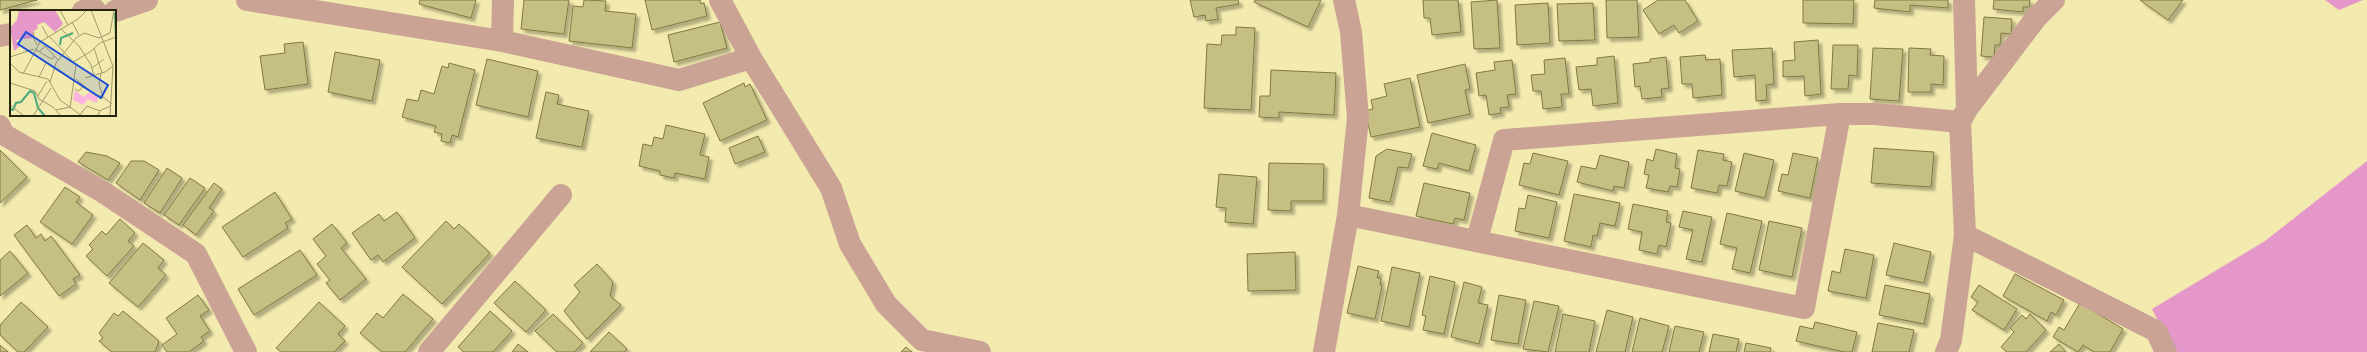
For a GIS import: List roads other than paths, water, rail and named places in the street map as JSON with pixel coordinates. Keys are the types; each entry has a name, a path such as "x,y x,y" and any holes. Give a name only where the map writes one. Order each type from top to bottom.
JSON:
{"street":[{"path":"116,11 147,0"},
{"path":"247,0 502,41 679,80 751,58"},
{"path":"502,41 503,0"},
{"path":"720,0 751,58 831,188 850,244 886,304 922,340 980,352"},
{"path":"1324,352 1348,215 1358,118 1351,32 1344,0"},
{"path":"1946,352 1952,340 1965,235 1964,0"},
{"path":"1964,116 2036,18 2054,0"},
{"path":"0,36 10,34"},
{"path":"1348,215 1477,240 1804,308 1840,114"},
{"path":"1477,240 1504,140 1840,114 1964,116"},
{"path":"0,126 4,134 103,192 196,254 246,352"},
{"path":"429,352 561,195"},
{"path":"1965,235 2156,331 2166,352"}]}
